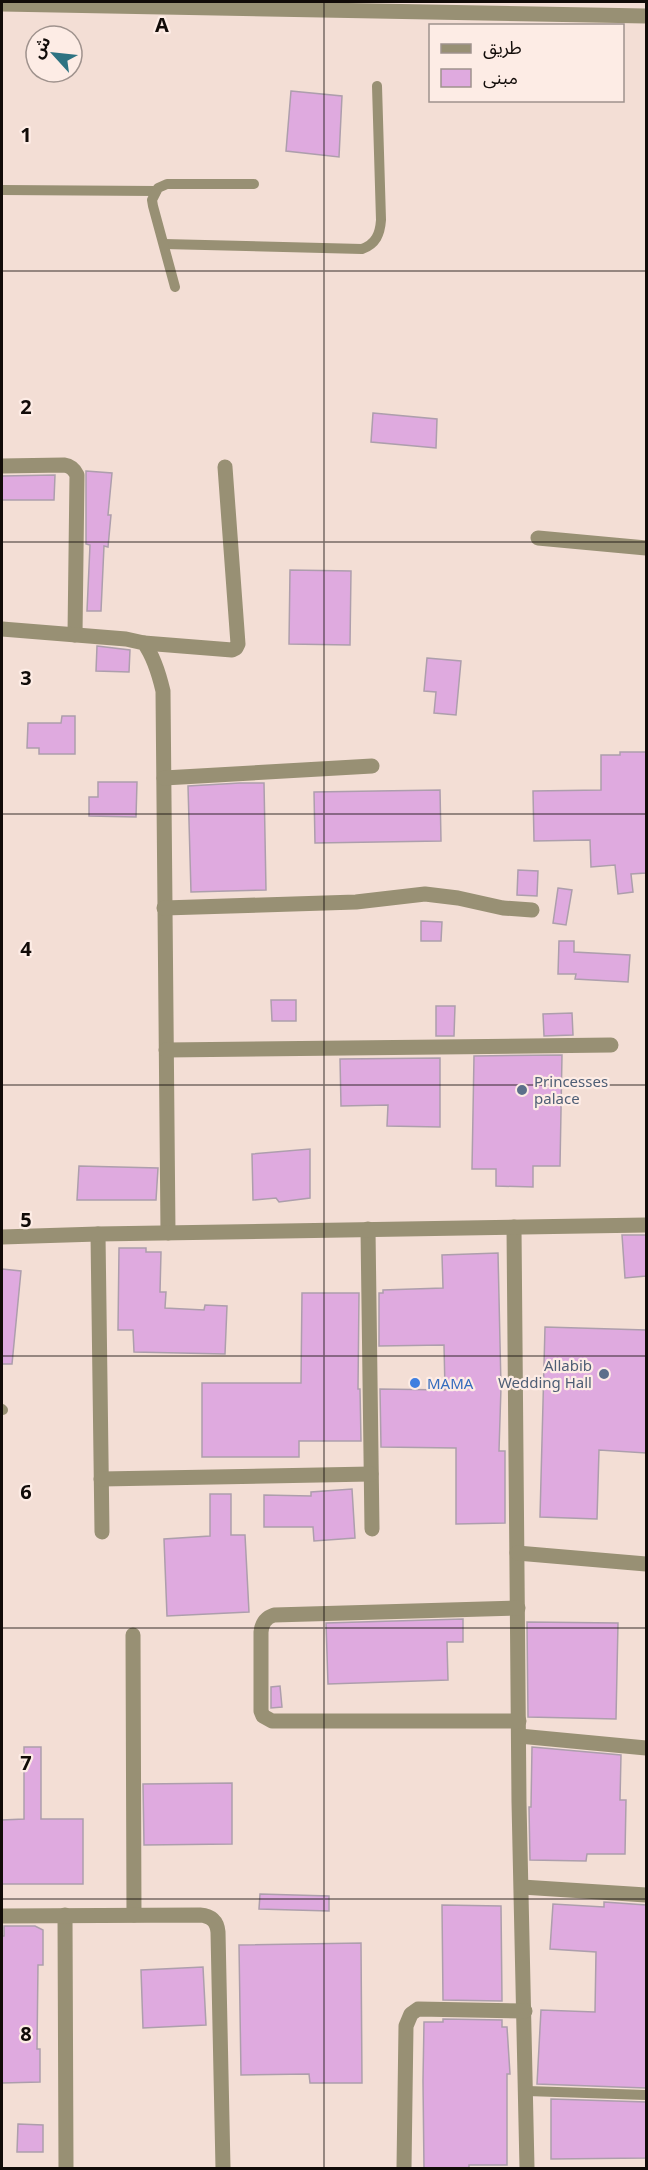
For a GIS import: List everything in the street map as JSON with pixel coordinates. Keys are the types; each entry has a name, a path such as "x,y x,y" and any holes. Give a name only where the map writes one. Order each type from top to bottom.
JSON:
{"street":[{"path":"2,4 584,8 646,16"},
{"path":"2,466 64,465 72,467 75,471 77,476 75,635"},
{"path":"2,629 144,643 232,650 236,648 238,644 237,613 225,466"},
{"path":"538,538 646,548"},
{"path":"144,643 159,674 163,691 168,1233"},
{"path":"164,778 372,766"},
{"path":"164,908 357,902 425,894 441,895 503,908 531,910"},
{"path":"166,1050 611,1045"},
{"path":"2,1237 646,1225"},
{"path":"514,1227 519,1729 527,2169"},
{"path":"368,1230 372,1529"},
{"path":"98,1234 102,1532"},
{"path":"101,1479 371,1474"},
{"path":"517,1553 646,1564"},
{"path":"518,1608 267,1617 261,1632 261,1711 263,1716 272,1721 519,1729 646,1748"},
{"path":"134,1635 134,1915"},
{"path":"522,1887 646,1895"},
{"path":"64,1915 66,2169"},
{"path":"2,1916 207,1916 217,1925 223,2169"},
{"path":"404,2169 406,2026 411,2014 418,2009 525,2011"}],"lane":[{"path":"164,244 362,249 371,244 380,233 381,220 377,86"},
{"path":"175,287 153,206 152,200 156,191 162,185 167,184 254,184"},
{"path":"2,190 156,191"},
{"path":"527,2091 646,2096"}],"building":[{"path":"291,91 342,96 339,157 286,151"},
{"path":"373,413 437,419 436,448 371,442"},
{"path":"86,471 112,473 108,515 111,515 108,547 104,546 101,611 87,611 90,545 86,544"},
{"path":"55,475 54,500 2,500 2,476"},
{"path":"290,570 351,571 350,645 289,644"},
{"path":"97,646 130,650 129,672 96,671"},
{"path":"427,658 461,661 456,715 434,713 436,692 424,691"},
{"path":"62,716 75,716 75,754 39,754 39,748 27,748 28,723 61,723"},
{"path":"620,752 646,752 646,873 631,874 633,892 618,894 615,865 591,867 590,840 534,841 533,791 601,790 601,755 620,755"},
{"path":"98,782 137,782 136,817 89,816 89,797 98,797"},
{"path":"264,783 266,890 191,892 188,786"},
{"path":"440,790 441,841 315,843 314,792"},
{"path":"518,870 538,871 537,896 517,895"},
{"path":"558,888 572,890 566,925 553,923"},
{"path":"421,921 442,922 441,941 421,941"},
{"path":"559,941 574,941 574,952 630,955 628,982 575,979 576,974 558,974"},
{"path":"271,1000 296,1000 296,1021 272,1021"},
{"path":"436,1006 455,1006 454,1036 436,1036"},
{"path":"572,1013 573,1035 544,1036 543,1014"},
{"path":"562,1055 560,1166 533,1166 533,1187 496,1186 496,1169 472,1169 474,1056"},
{"path":"440,1058 440,1127 387,1126 388,1105 341,1106 340,1059"},
{"path":"310,1149 310,1198 279,1202 276,1198 253,1200 252,1154"},
{"path":"79,1166 158,1168 156,1200 77,1200"},
{"path":"622,1235 646,1235 646,1276 625,1278"},
{"path":"119,1248 146,1248 146,1252 161,1252 160,1292 166,1292 165,1308 204,1310 205,1305 227,1306 225,1354 134,1352 133,1330 118,1330"},
{"path":"498,1253 501,1387 499,1451 505,1451 505,1523 456,1524 456,1448 381,1447 380,1389 445,1390 444,1345 379,1346 379,1293 383,1293 383,1290 443,1288 442,1255"},
{"path":"2,1269 21,1271 12,1364 2,1364"},
{"path":"302,1293 359,1293 358,1389 360,1389 361,1441 299,1441 299,1457 202,1457 202,1383 301,1383"},
{"path":"545,1327 646,1330 646,1453 599,1450 597,1519 540,1517"},
{"path":"352,1489 355,1538 314,1541 313,1527 264,1527 264,1495 311,1496 311,1492"},
{"path":"210,1494 231,1494 231,1535 245,1535 249,1612 167,1616 164,1539 210,1536"},
{"path":"463,1619 463,1642 447,1642 448,1680 328,1684 326,1623"},
{"path":"527,1622 618,1623 616,1719 528,1717"},
{"path":"280,1686 282,1707 271,1708 271,1687"},
{"path":"24,1747 41,1747 41,1819 83,1819 83,1884 2,1884 2,1820 24,1819"},
{"path":"532,1747 621,1755 620,1800 626,1800 625,1854 587,1854 586,1861 530,1860 529,1807 531,1807"},
{"path":"232,1783 232,1844 144,1845 143,1784"},
{"path":"260,1894 329,1896 329,1911 259,1909"},
{"path":"604,1902 646,1905 646,2088 537,2084 541,2010 595,2012 596,1952 550,1949 553,1904 604,1907"},
{"path":"442,1905 501,1906 502,2001 443,2000"},
{"path":"4,1926 35,1926 43,1930 43,1965 38,1965 37,2049 40,2049 40,2082 2,2083 2,1936 4,1936"},
{"path":"361,1943 362,2083 310,2083 309,2074 241,2075 239,1945"},
{"path":"203,1967 206,2025 143,2028 141,1970"},
{"path":"443,2019 502,2020 502,2027 507,2027 510,2074 507,2074 507,2165 469,2165 469,2169 424,2169 424,2022 443,2022"},
{"path":"551,2099 646,2102 646,2158 551,2159"},
{"path":"18,2124 43,2125 43,2152 17,2152"}],"place":[{"name":"Princesses palace","path":"522,1090"},
{"name":"Allabib Wedding Hall","path":"604,1374"},
{"name":"MAMA","path":"415,1383"}]}
